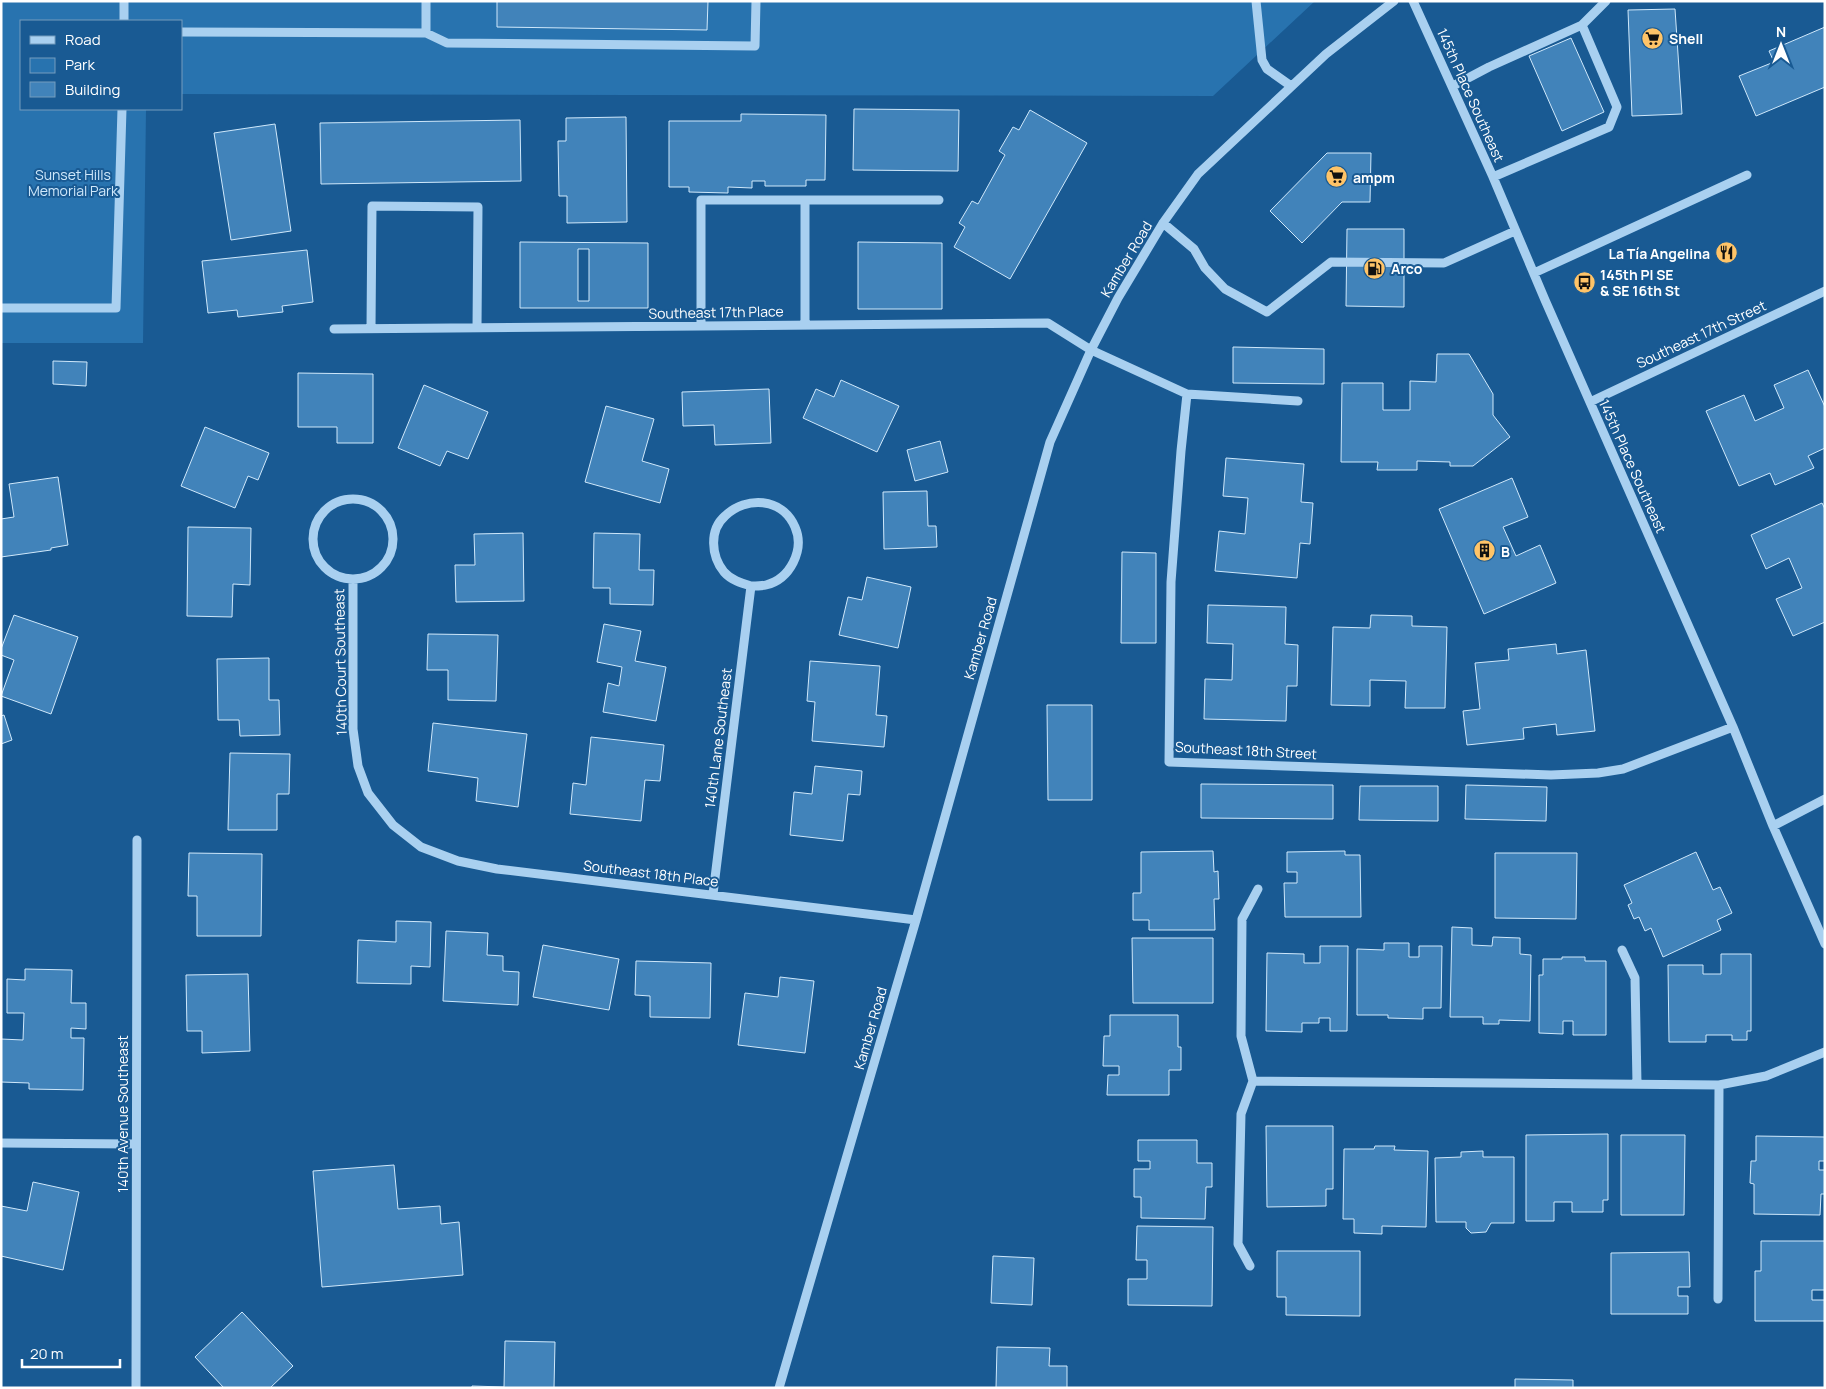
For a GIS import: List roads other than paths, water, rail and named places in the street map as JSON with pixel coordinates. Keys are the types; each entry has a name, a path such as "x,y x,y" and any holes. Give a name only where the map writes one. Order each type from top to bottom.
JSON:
{"street":[{"path":"124,1 124,20"},
{"path":"426,1 426,33"},
{"path":"182,32 426,33 447,43 755,46 756,1"},
{"path":"1256,1 1262,60 1267,69 1291,86"},
{"name":"Kamber Road","path":"779,1388 916,920 1050,442 1090,350 1118,298 1163,223 1198,174 1326,54 1394,1"},
{"name":"145th Place Southeast","path":"1413,1 1493,177 1733,727 1773,826 1825,944"},
{"path":"1453,86 1489,67 1582,25 1606,1"},
{"path":"1493,177 1609,126 1617,107 1582,25"},
{"path":"1,308 116,308 122,110"},
{"path":"1534,273 1747,175"},
{"path":"701,326 701,200 939,200"},
{"path":"805,200 805,325"},
{"path":"371,328 372,206 478,207 477,328"},
{"path":"1163,223 1194,249 1205,268 1225,289 1267,312 1331,262 1444,264 1515,231"},
{"name":"Southeast 17th Street","path":"1590,402 1825,292"},
{"name":"Southeast 17th Place","path":"334,329 1048,323 1090,350 1187,394"},
{"path":"1187,394 1298,402"},
{"name":"Southeast 18th Street","path":"1187,394 1171,582 1168,762 1552,775 1598,773 1623,769 1733,727"},
{"name":"140th Court Southeast","path":"354,499 367,502 379,509 388,519 393,532 393,546 388,560 379,570 367,577 353,579 339,577 327,570 318,559 314,546 314,532 319,519 328,509 340,502 354,499"},
{"path":"761,502 775,506 787,515 795,527 798,542 797,556 790,569 779,580 766,586 751,586 736,582 725,573 717,561 713,546 715,532 722,518 736,507 746,503 761,502"},
{"name":"140th Court Southeast","path":"353,579 353,729 358,766 368,793 393,825"},
{"name":"140th Lane Southeast","path":"713,894 751,586"},
{"path":"1773,826 1825,799"},
{"name":"Southeast 18th Place","path":"393,825 421,847 458,862 916,920"},
{"name":"140th Avenue Southeast","path":"136,1388 137,840"},
{"path":"1250,1266 1238,1244 1241,1114 1253,1081 1241,1036 1242,919 1258,888"},
{"path":"1622,950 1635,978 1637,1084"},
{"path":"1253,1081 1719,1085 1766,1076 1825,1052"},
{"path":"1718,1299 1719,1085"},
{"path":"1,1143 135,1144"}],"place":[{"name":"Shell","path":"1653,38"},
{"name":"ampm","path":"1337,177"},
{"name":"La Tía Angelina","path":"1726,253"},
{"name":"Arco","path":"1375,268"},
{"name":"145th Pl SE & SE 16th St","path":"1584,282"},
{"name":"B","path":"1485,551"}],"park label":[{"name":"Sunset Hills Memorial Park","path":"73,182"}]}
